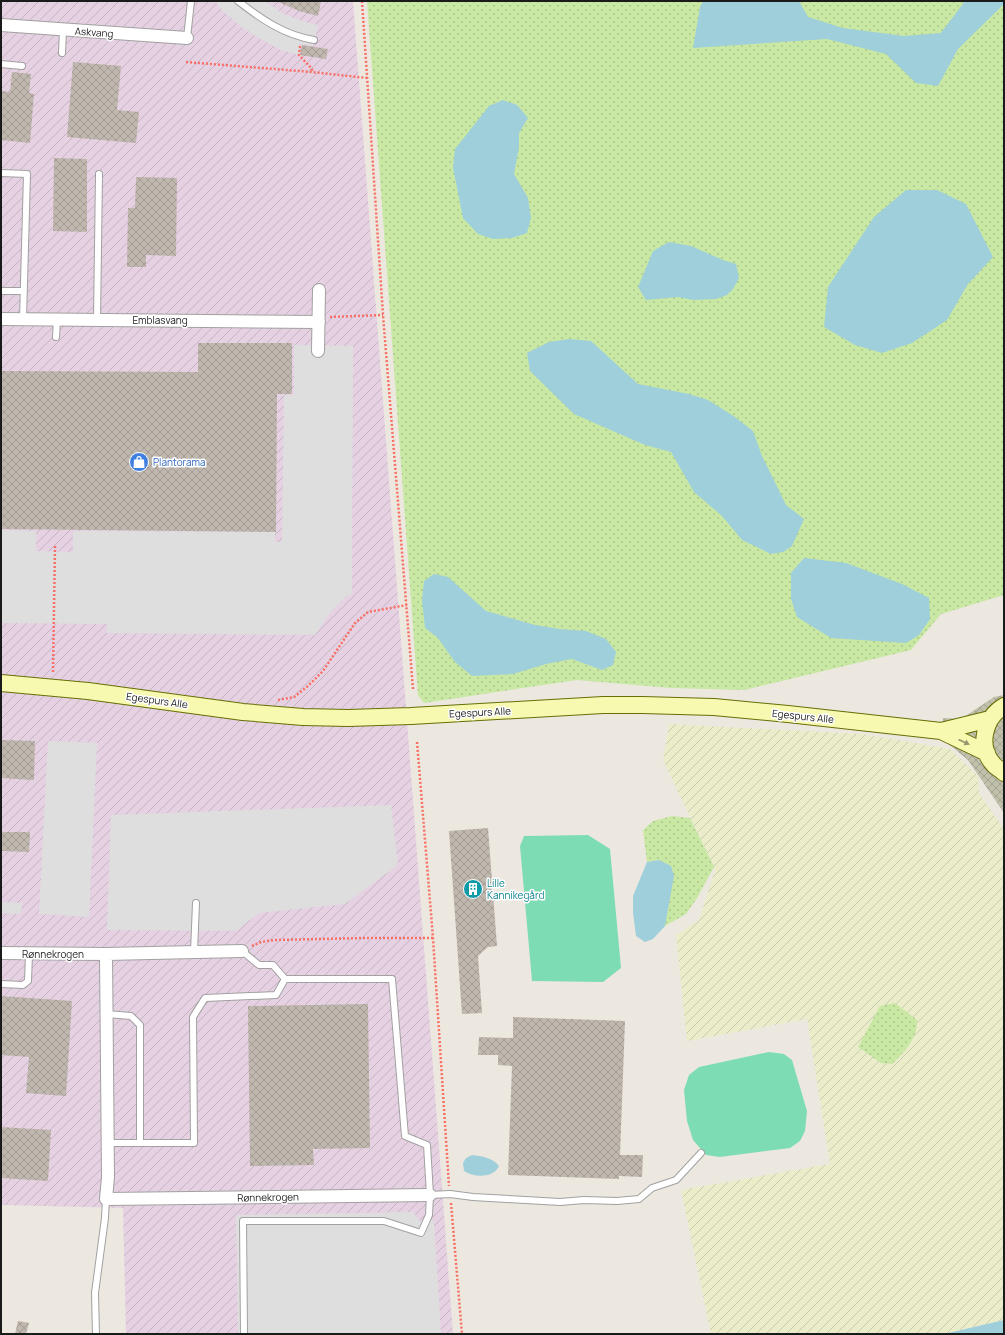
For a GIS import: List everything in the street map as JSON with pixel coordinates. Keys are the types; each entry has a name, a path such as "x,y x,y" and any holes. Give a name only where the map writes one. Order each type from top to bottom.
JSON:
{"street":[{"name":"Askvang","path":"1,25 187,38"},
{"path":"318,351 319,290"},
{"name":"Emblasvang","path":"1,319 319,322"},
{"name":"Egespurs Alle","path":"1,684 88,691 242,712 303,717 381,717 603,705 714,707 942,731 987,753"},
{"path":"1004,706 990,719 985,730 984,742 987,753 994,765 1004,773"},
{"name":"Egespurs Alle","path":"942,731 990,719"},
{"name":"Rønnekrogen","path":"1,954 106,954 242,951"},
{"path":"106,954 108,1143 108,1177 106,1199"},
{"name":"Rønnekrogen","path":"106,1199 430,1195"}],"lane":[{"path":"187,38 191,1"},
{"path":"238,1 276,28 301,38 314,40"},
{"path":"62,52 63,30"},
{"path":"1,64 22,66"},
{"path":"1,173 27,174 23,319"},
{"path":"97,320 99,174"},
{"path":"1,291 23,291"},
{"path":"56,337 57,320"},
{"path":"194,952 196,903"},
{"path":"242,951 259,965 273,965 285,979 392,979 405,1136 427,1145 430,1195 429,1216 421,1233 384,1221 243,1221 244,1334"},
{"path":"1,984 23,985 28,981 29,954"},
{"path":"108,1143 194,1143 194,1017 205,998 276,995 285,979"},
{"path":"106,1014 131,1016 140,1025 140,1143"},
{"path":"430,1195 450,1194 473,1197 560,1202 584,1200 618,1201 639,1199 652,1188 676,1180 701,1153"},
{"path":"96,1334 95,1293 105,1218 106,1199"}],"path":[{"path":"362,1 383,315 413,689"},
{"path":"301,38 299,55 312,69 312,72"},
{"path":"186,62 367,78"},
{"path":"319,322 326,317 383,315"},
{"path":"53,672 56,546"},
{"path":"275,700 294,697 308,686 323,671 355,623 368,612 407,605"},
{"path":"46,672 60,673"},
{"path":"417,742 433,938 450,1194 462,1334"},
{"path":"242,951 261,942 274,940 433,938"}],"shaded area":[{"path":"1,1 353,1 453,1334 126,1334 123,1208 1,1205"},
{"path":"215,1 265,1 284,14 318,25 313,46 300,44 298,55 281,50 240,26 221,9"},
{"path":"294,345 353,346 352,594 346,596 329,614 315,635 107,633 107,624 1,623 1,530 36,531 36,551 73,552 73,531 275,532 275,542 282,542 284,395 294,395"},
{"path":"1004,695 1004,813 968,760 945,741 943,718 961,719 994,697"},
{"path":"669,724 863,734 950,749 978,776 979,793 1004,829 1004,1320 944,1334 711,1334 681,1190 830,1164 807,1019 687,1041 676,935 699,920 715,870 663,760"},
{"path":"48,741 97,743 89,917 39,914"},
{"path":"391,805 398,865 345,904 259,913 236,931 107,930 111,815"},
{"path":"1,902 22,903 21,914 1,913"},
{"path":"413,1212 421,1222 434,1221 441,1334 238,1334 236,1215"}],"green space":[{"path":"367,1 1004,1 1004,595 941,614 911,650 744,690 671,688 577,680 424,703 418,695"},
{"path":"672,816 690,818 714,867 697,898 686,914 665,926 659,860 647,862 643,830 653,821"},
{"path":"588,835 610,849 621,968 603,982 532,981 520,846 524,836"},
{"path":"895,1003 917,1020 917,1027 913,1039 897,1060 892,1064 881,1063 858,1047 880,1006"},
{"path":"769,1052 784,1054 792,1060 807,1111 805,1131 800,1141 790,1148 720,1157 706,1155 693,1140 687,1121 684,1090 689,1075 699,1067"}],"water":[{"path":"703,1 799,1 808,17 843,28 904,36 941,33 965,1 1004,1 1004,4 958,49 938,86 916,83 886,54 827,39 693,48 700,7"},
{"path":"503,100 517,105 528,118 519,133 519,147 514,174 528,198 531,218 527,233 512,238 493,239 478,234 463,218 453,168 455,149 489,106"},
{"path":"906,190 937,190 966,204 993,257 968,284 947,320 912,343 882,353 855,345 824,327 828,287 874,217"},
{"path":"669,242 691,246 736,264 739,278 733,289 727,295 716,299 693,300 678,297 646,300 638,287 653,251"},
{"path":"569,339 591,341 638,384 689,394 708,400 732,415 753,431 762,456 786,505 804,519 792,546 783,552 771,554 742,540 722,516 694,492 671,452 645,445 574,414 530,371 527,353 549,342"},
{"path":"804,558 846,563 902,584 929,598 930,619 919,635 906,643 831,638 797,617 791,599 791,573"},
{"path":"434,574 448,577 486,611 535,625 586,631 606,639 616,652 613,665 602,670 572,659 546,664 513,674 472,676 455,662 437,637 425,628 422,600 424,581"},
{"path":"659,860 671,866 674,876 665,926 653,939 645,942 636,936 633,913 633,896 647,862"},
{"path":"472,1155 490,1159 499,1166 493,1173 488,1175 478,1176 468,1173 464,1171 463,1163 466,1158"},
{"path":"1004,1320 1004,1334 944,1334"}],"building":[{"path":"276,1 321,1 318,16 299,11"},
{"path":"302,45 328,49 326,59 300,55"},
{"path":"73,62 121,66 117,110 139,112 136,143 67,137"},
{"path":"12,72 31,74 29,93 34,94 30,143 1,140 1,91 10,92"},
{"path":"54,158 87,159 87,232 53,231"},
{"path":"136,177 177,178 176,256 146,255 146,267 127,267 128,208 135,208"},
{"name":"Plantorama","path":"198,343 292,343 292,394 277,394 276,532 1,529 1,371 198,372"},
{"path":"1,740 35,741 34,780 1,778"},
{"name":"Lille Kannikegård","path":"488,828 497,946 488,947 478,956 482,1013 462,1014 449,831"},
{"path":"1,832 30,832 29,852 1,851"},
{"path":"1,996 72,1001 66,1096 26,1093 29,1057 1,1055"},
{"path":"368,1004 370,1148 313,1149 314,1165 250,1166 248,1006"},
{"path":"513,1017 625,1021 620,1155 643,1155 642,1177 619,1176 619,1179 508,1175 512,1066 498,1065 498,1055 478,1055 479,1037 513,1038"},
{"path":"1,1127 51,1130 48,1181 1,1178"},
{"path":"18,1321 29,1323 26,1334 15,1334"}],"place":[{"name":"Plantorama","path":"139,462"},
{"name":"Lille Kannikegård","path":"473,889"}]}
